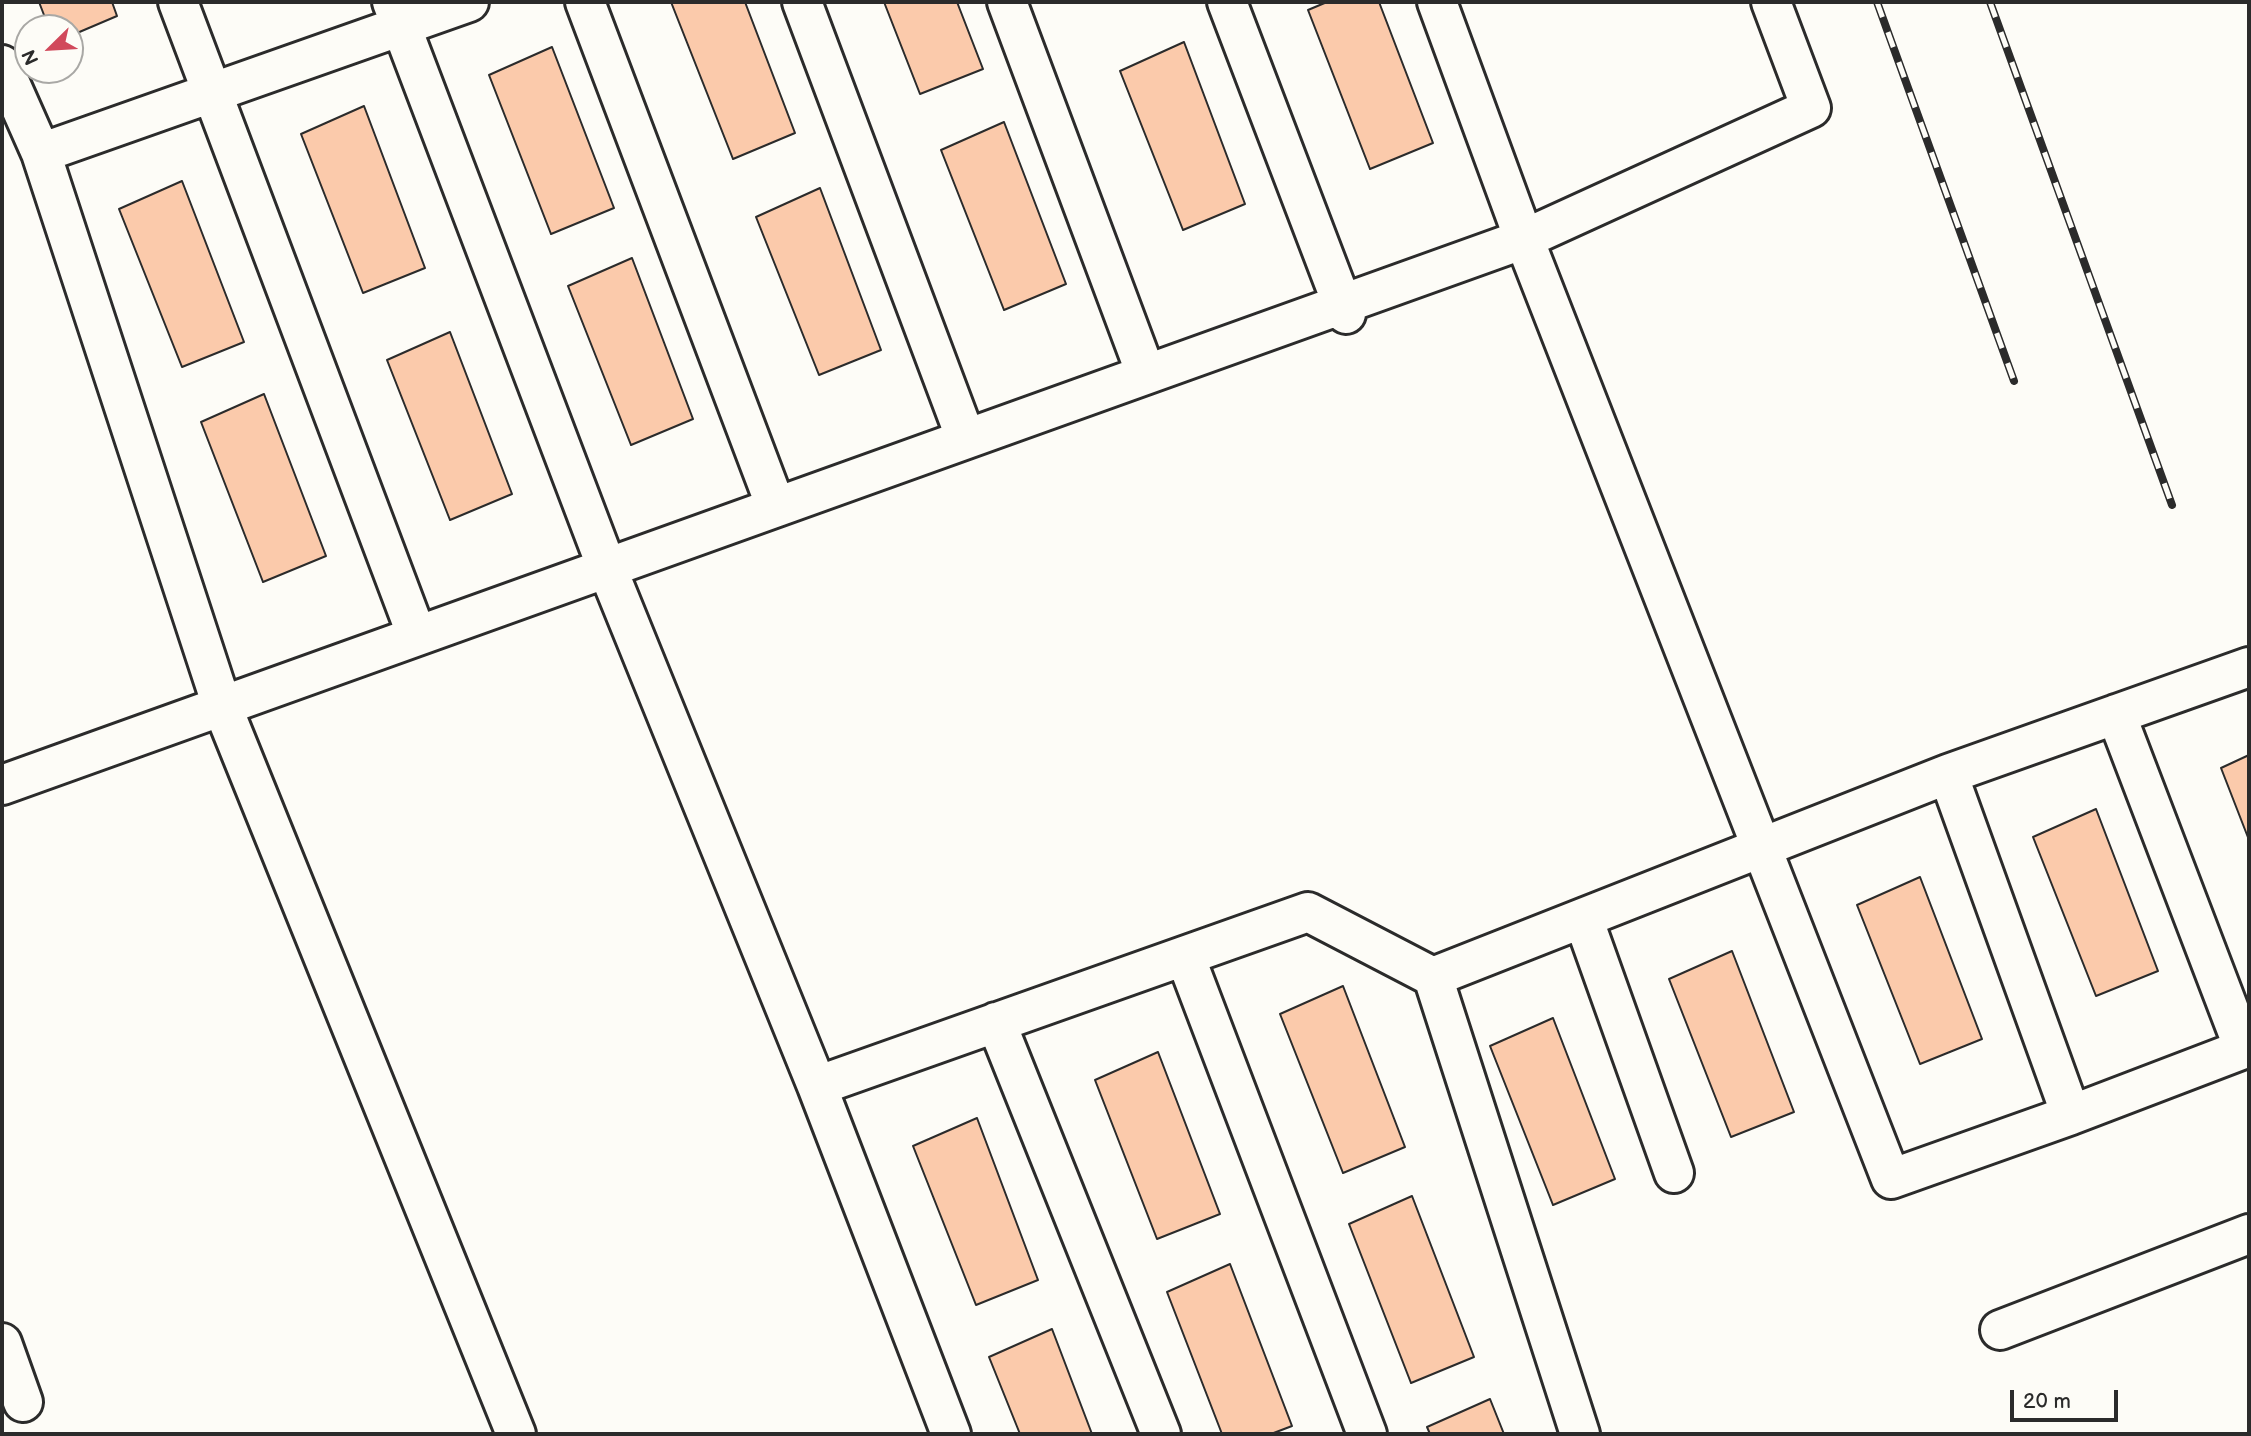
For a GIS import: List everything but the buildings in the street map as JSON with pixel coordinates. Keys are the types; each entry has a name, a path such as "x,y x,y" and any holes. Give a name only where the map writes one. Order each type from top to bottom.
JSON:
{"lane":[{"path":"178,2 417,636"},
{"path":"41,153 212,92 396,14 469,2"},
{"path":"585,2 776,507"},
{"path":"802,2 966,439"},
{"path":"1007,2 1146,374"},
{"path":"1227,2 1344,309"},
{"path":"1437,2 1524,239 1891,1179 2247,1048 2116,714"},
{"path":"2,785 1146,374 1344,309 1524,239 1811,108 1771,2"},
{"path":"396,14 607,568 817,1086 951,1434"},
{"path":"2,65 41,153 222,706 516,1434"},
{"path":"1433,977 1948,774 2249,667"},
{"path":"1948,774 2071,1115"},
{"path":"817,1086 1308,912 1433,977 1580,1434"},
{"path":"1583,918 1674,1173"},
{"path":"1185,956 1367,1434"},
{"path":"996,1022 1161,1434"},
{"path":"2000,1330 2249,1234"},
{"path":"2,1343 23,1402"}],"railway":[{"path":"1877,2 2014,381"},
{"path":"1990,2 2172,505"}]}
